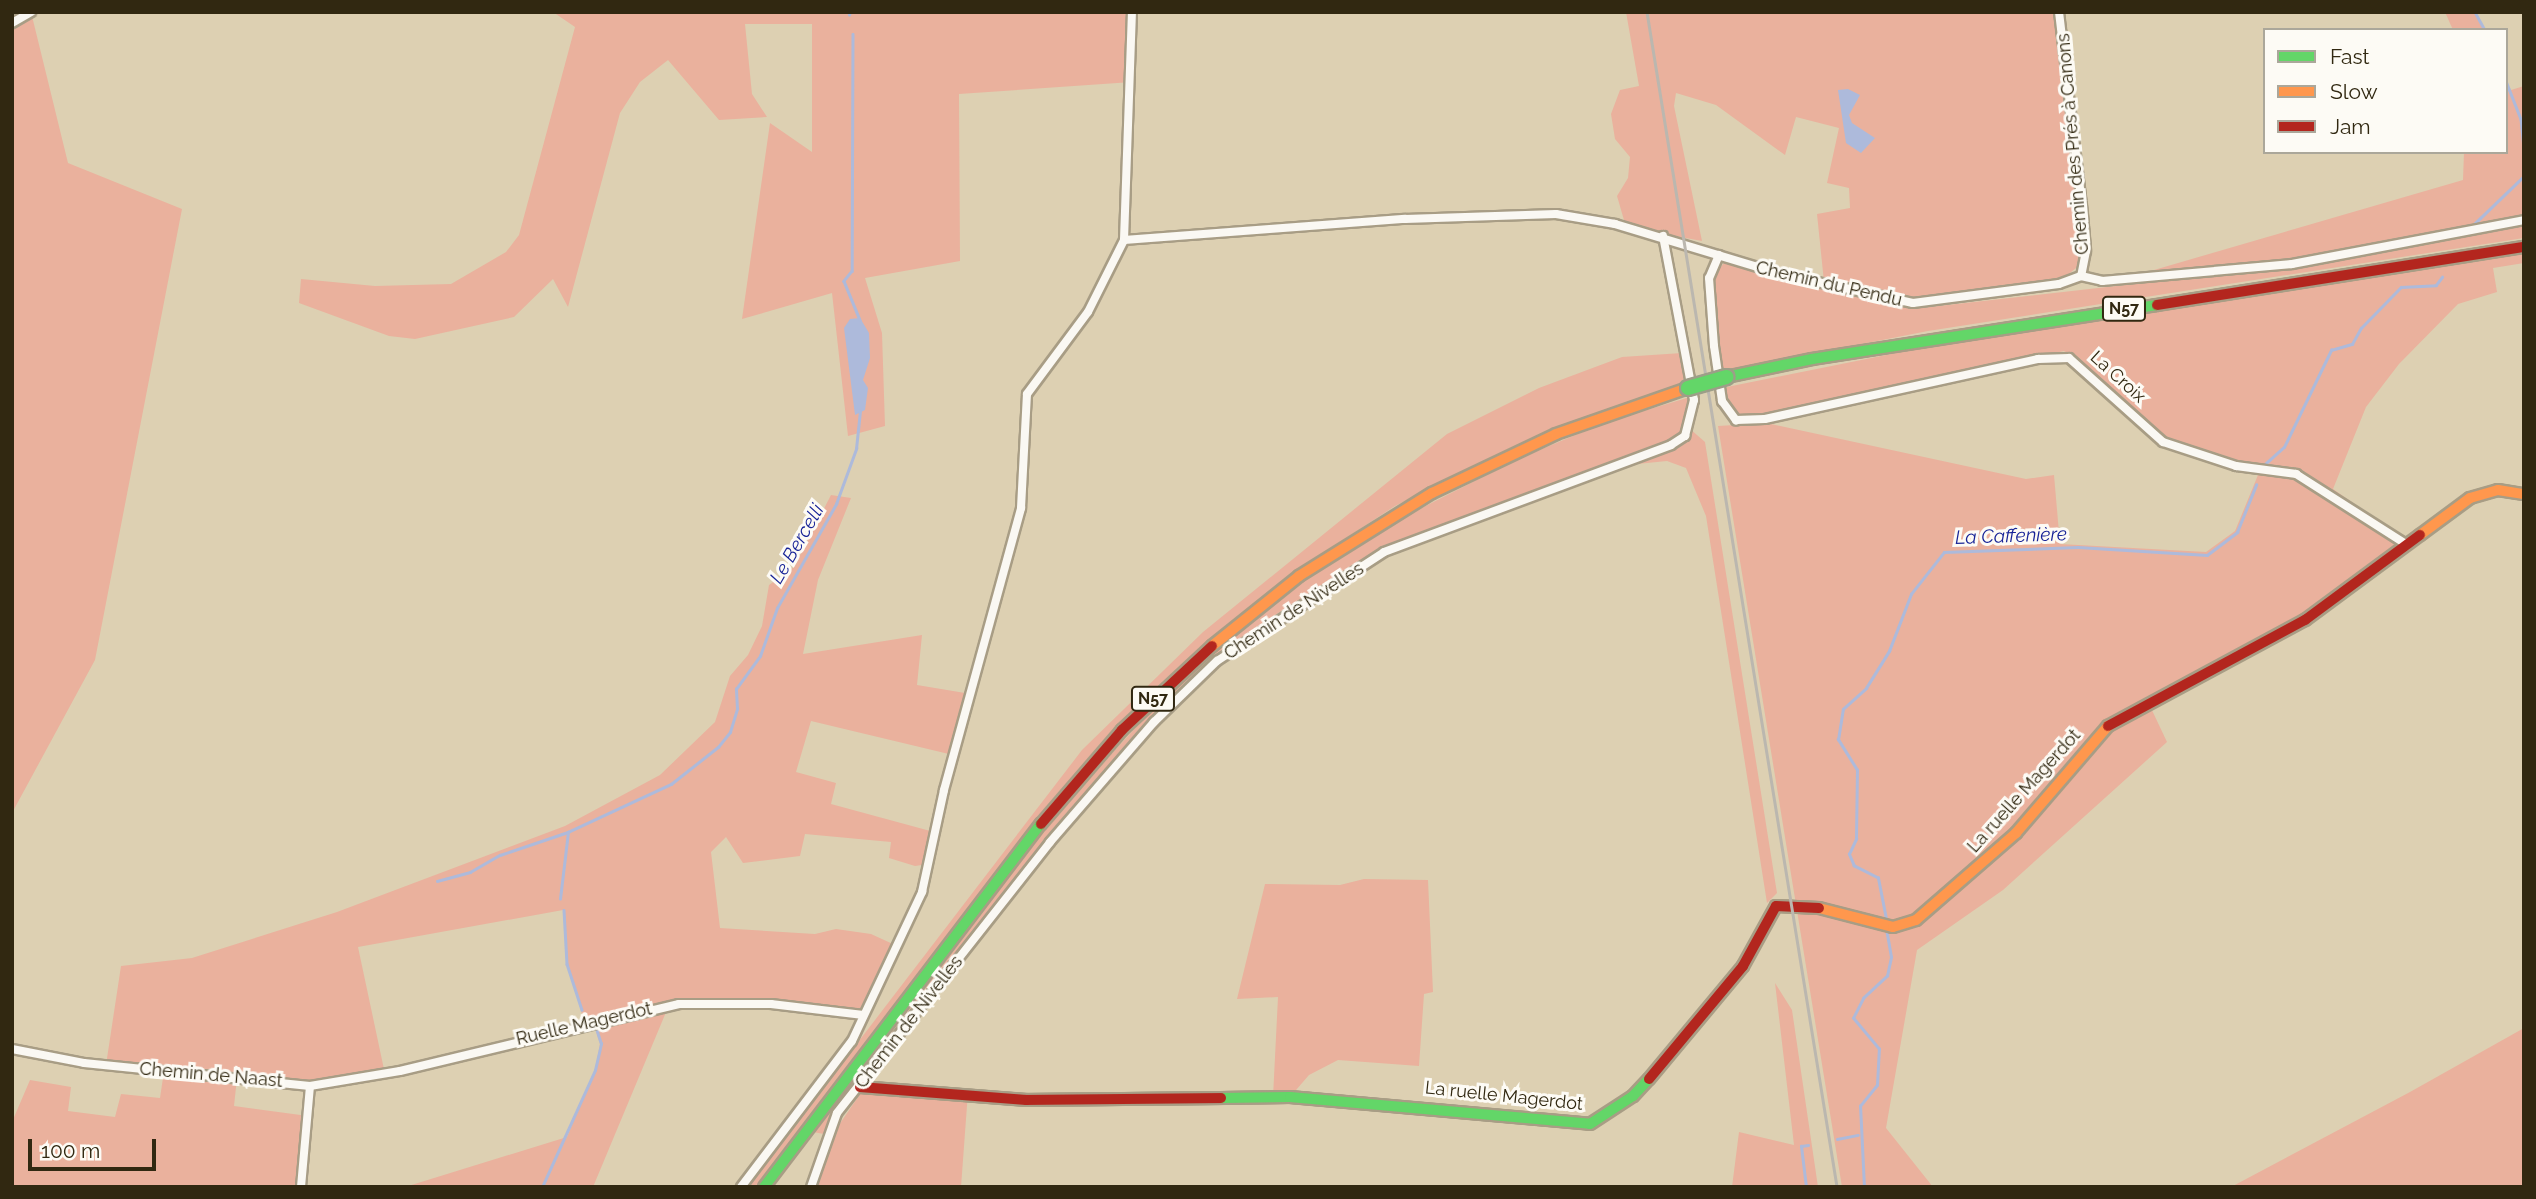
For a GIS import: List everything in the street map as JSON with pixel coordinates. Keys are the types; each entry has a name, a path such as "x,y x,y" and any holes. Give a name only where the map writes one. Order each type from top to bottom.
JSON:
{"main road":[{"name":"N57","path":"764,1187 1044,820 1122,730 1198,657 1299,576 1432,493 1556,434 1726,377 1812,359 2524,247"},
{"path":"2406,544 2479,493 2504,490 2524,494"},
{"name":"La ruelle Magerdot","path":"860,1087 1026,1100 1290,1097 1458,1110 1582,1126 1615,1110 1659,1070 1743,966 1776,906 1808,905 1888,926 1925,915 1992,856 2109,725 2284,633 2406,544"}],"street":[{"path":"12,23 31,12"},
{"name":"Chemin de Nivelles","path":"741,1187 852,1041 926,877 944,790 1021,508 1027,394 1088,312 1124,240 1132,12"},
{"name":"Chemin des Prés à Canons","path":"2059,12 2083,214 2086,251 2081,276"},
{"name":"Chemin du Pendu","path":"1124,240 1538,213 1578,216 1663,236 1781,274 1913,303 2059,284 2081,276"},
{"path":"2081,276 2102,281 2292,264 2524,220"},
{"name":"Chemin de Nivelles","path":"811,1187 831,1124 1096,787 1168,707 1240,643 1384,552 1671,445 1685,436 1694,400 1663,236"},
{"name":"La Croix","path":"1719,255 1709,278 1714,346 1722,401 1736,420 1765,419 2038,359 2069,358 2163,442 2236,466 2296,474 2337,496 2406,544"},
{"name":"Ruelle Magerdot","path":"310,1086 400,1071 679,1003 771,1004 863,1015"},
{"name":"Chemin de Naast","path":"12,1049 84,1063 310,1086"},
{"path":"300,1187 310,1086"}],"shaded area":[{"path":"12,12 31,12 68,163 182,209 95,660 12,813"},
{"path":"553,12 1132,12 1132,82 959,94 960,261 865,278 882,333 885,426 848,436 832,293 742,319 770,123 812,152 812,24 745,24 752,94 767,117 719,120 668,60 640,82 620,113 568,307 553,279 514,317 415,339 389,336 299,303 301,279 375,286 451,284 506,252 519,235 575,27"},
{"path":"1626,12 2056,12 2084,239 2080,265 2061,280 1909,300 1824,282 1817,214 1850,208 1849,188 1827,183 1839,128 1796,117 1785,155 1716,105 1676,93 1674,106 1702,241 1626,227 1617,196 1628,178 1630,157 1615,139 1611,114 1620,90 1639,86"},
{"path":"2445,12 2475,12 2484,28 2452,28"},
{"path":"2508,85 2511,90 2524,86 2524,219 2294,261 2130,277 2463,180 2464,154 2508,154"},
{"path":"2524,224 2524,238 1928,331 1719,372 1711,279 1724,263 1921,308 2231,273"},
{"path":"2524,253 2524,263 2493,268 2497,292 2458,304 2399,364 2366,407 2333,489 2413,545 2308,624 2150,706 2167,742 2003,890 1917,950 1886,1128 1933,1187 1842,1187 1718,426 1766,423 2026,479 2054,475 2060,544 2206,552 2235,531 2258,475 2216,466 2167,440 2064,351 1756,419 1733,415 1722,388 1926,347"},
{"path":"1682,353 1686,381 1512,447 1395,506 1294,572 1219,631 1150,694 1039,817 756,1187 747,1187 1082,750 1203,632 1447,434 1539,388 1622,357"},
{"path":"1690,397 1684,433 1676,440 1378,552 1270,618 1196,677 1159,713 835,1112 824,1134 813,1132 1049,822 1161,700 1228,640 1301,581 1402,518 1518,459 1604,423"},
{"path":"1689,428 1705,442 1777,893 1767,903 1706,516 1686,468 1667,461 1637,464 1626,459 1671,445"},
{"path":"831,495 851,498 818,580 803,654 922,635 917,685 971,694 953,755 811,721 796,772 836,783 831,804 934,832 929,864 915,866 889,858 891,842 805,834 800,856 743,863 726,837 711,852 720,928 815,934 836,929 871,934 895,945 863,1015 803,1006 669,1005 593,1187 405,1187 567,1137 595,1070 600,1044 593,1022 585,1024 567,964 563,910 358,947 385,1074 321,1086 237,1078 234,1106 308,1116 301,1187 12,1187 12,1122 30,1080 71,1087 68,1111 115,1117 121,1094 160,1098 164,1071 106,1065 121,966 192,958 337,912 565,826 660,775 715,722 730,676 748,655 762,626 769,585 794,567"},
{"path":"1364,879 1428,880 1433,992 1424,994 1419,1066 1338,1060 1309,1075 1290,1097 1273,1097 1278,997 1237,999 1265,884 1340,885"},
{"path":"1775,983 1792,1010 1818,1187 1732,1187 1739,1132 1794,1145"},
{"path":"2524,1028 2524,1187 2231,1187 2410,1092"},
{"path":"867,1084 968,1092 961,1187 817,1187 832,1135"}],"water":[{"path":"1848,89 1860,95 1849,115 1852,123 1875,138 1861,153 1846,143 1838,90"},
{"path":"860,318 869,333 870,358 863,380 868,388 865,410 855,415 844,328 850,319"}],"waterway":[{"name":"La Caffenière","path":"2475,12 2484,28"},
{"name":"Le Bercelli","path":"853,34 852,271 844,281 860,320"},
{"name":"La Caffenière","path":"2508,86 2521,119 2524,147"},
{"name":"La Caffenière","path":"2472,226 2524,176"},
{"name":"La Caffenière","path":"2265,464 2284,447 2331,350 2352,344 2361,328 2401,287 2436,285 2442,277"},
{"name":"Le Bercelli","path":"437,881 470,872 500,855 568,832 671,784 718,747 730,732 737,709 736,689 760,656 777,608 836,504 856,449 860,411"},
{"name":"La Caffenière","path":"1887,924 1878,878 1854,866 1849,854 1856,839 1857,770 1838,740 1843,709 1866,688 1889,651 1911,594 1944,552 2078,547 2207,555 2237,532 2256,485"},
{"path":"560,899 568,832"},
{"path":"564,910 567,964 582,1010"},
{"name":"La Caffenière","path":"1864,1187 1860,1106 1877,1085 1879,1049 1853,1018 1863,998 1887,976 1891,957 1886,930"},
{"path":"542,1187 595,1070 601,1044 595,1026"},
{"path":"1837,1139 1858,1135"},
{"path":"1806,1187 1801,1146 1808,1145"}],"railway":[{"path":"1647,12 1837,1187"}],"traffic: fast":[{"path":"1726,377 1812,359 2157,305"},
{"path":"1688,388 1726,377"},
{"path":"764,1187 1041,824"},
{"path":"1221,1098 1290,1097 1590,1124 1633,1096 1649,1079"}],"traffic: slow":[{"path":"1212,646 1299,576 1432,493 1556,434 1688,388"},
{"path":"2420,535 2470,498 2498,490 2524,494"},
{"path":"1819,908 1893,927 1916,920 2016,833 2108,726"}],"traffic: jam":[{"path":"2157,305 2524,247"},
{"path":"2108,726 2305,620 2420,535"},
{"path":"1041,824 1122,730 1212,646"},
{"path":"1649,1079 1743,966 1776,906 1819,908"},
{"path":"860,1087 1026,1100 1221,1098"}]}
